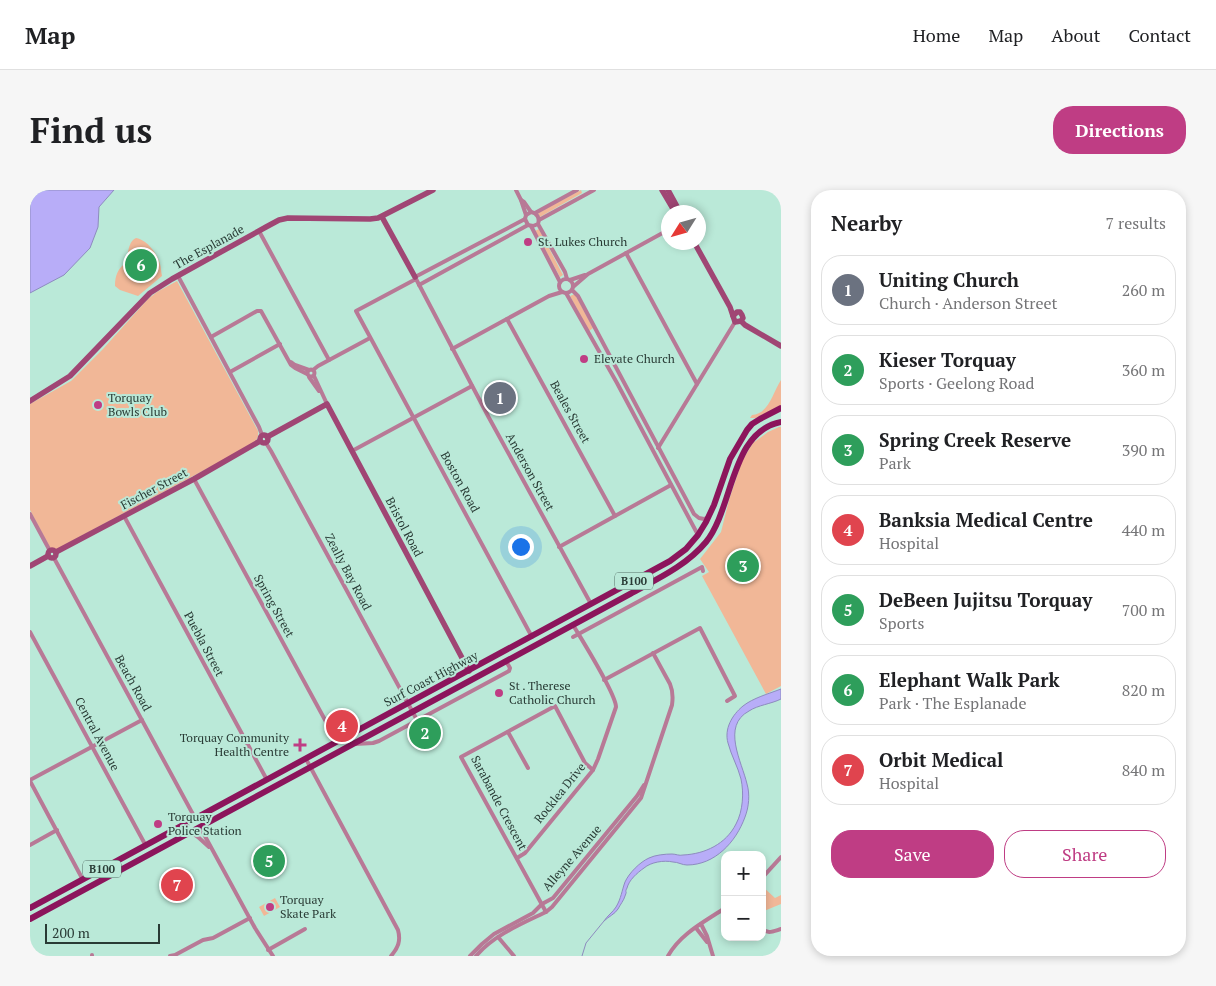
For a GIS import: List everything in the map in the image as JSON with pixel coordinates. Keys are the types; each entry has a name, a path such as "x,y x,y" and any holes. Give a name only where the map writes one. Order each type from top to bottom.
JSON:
{"main road":[{"name":"Surf Coast Highway","path":"30,908 670,561 686,549 698,535 709,517 730,459 752,424 781,408"},
{"name":"Surf Coast Highway","path":"30,919 672,571 706,542 718,521 740,460 749,444 763,429 781,422"},
{"path":"591,604 596,612"},
{"path":"567,617 573,625"},
{"path":"469,671 472,680"},
{"path":"195,818 200,827"}],"street":[{"name":"The Esplanade","path":"30,400 70,376 146,296 157,288 279,220 288,218 370,219 382,217 432,190"},
{"path":"516,190 521,200 525,217 564,293 617,383 698,535"},
{"path":"415,278 533,212 577,190"},
{"path":"419,285 538,222 586,192 594,190"},
{"path":"662,190 670,205"},
{"path":"668,190 676,205"},
{"path":"521,200 533,212 689,505 697,518 709,517"},
{"name":"Anderson Street","path":"382,217 591,604"},
{"path":"259,231 329,360"},
{"path":"549,296 562,280 588,274 661,234"},
{"path":"471,247 475,255"},
{"path":"698,250 736,320 781,346"},
{"path":"626,253 697,384"},
{"path":"437,266 440,273"},
{"path":"452,348 549,296 570,292 588,274"},
{"name":"Zeally Bay Road","path":"178,276 264,439 417,720"},
{"name":"Boston Road","path":"415,278 356,311 532,636"},
{"path":"653,451 658,448 736,320 743,316 730,307"},
{"path":"211,337 261,311 287,357 295,365 310,373 329,360 370,338"},
{"path":"736,320 735,312 739,312"},
{"name":"Beales Street","path":"507,319 615,516"},
{"path":"588,334 596,330"},
{"path":"230,372 280,344"},
{"name":"Bristol Road","path":"310,373 469,671"},
{"path":"617,383 624,380"},
{"path":"352,451 472,386"},
{"name":"Fischer Street","path":"30,566 194,479 327,404"},
{"name":"Spring Street","path":"194,479 337,742"},
{"path":"559,547 672,485"},
{"path":"684,508 689,505"},
{"name":"Beach Road","path":"30,514 195,818"},
{"name":"Puebla Street","path":"124,516 267,780"},
{"path":"573,637 702,567"},
{"name":"Rocklea Drive","path":"517,858 525,853 593,770 616,707 615,701 604,680 573,625"},
{"path":"604,680 700,628 735,696 727,701"},
{"name":"Central Avenue","path":"30,632 146,846"},
{"name":"Alleyne Avenue","path":"476,956 498,936 546,912 552,907 641,798 673,699 670,684 653,653"},
{"path":"351,745 379,741 509,671 510,668 506,661"},
{"path":"472,680 475,689"},
{"name":"Sarabande Crescent","path":"546,912 462,757 555,706 585,762 593,770"},
{"path":"83,880 30,780 142,720"},
{"path":"508,732 528,768"},
{"path":"306,759 398,930 398,945 391,956"},
{"name":"Alleyne Avenue","path":"470,956 494,934 533,913 556,894 637,796 649,774"},
{"path":"200,827 273,956"},
{"path":"30,845 57,830"},
{"path":"190,832 204,842 216,856"},
{"path":"766,874 781,857"},
{"path":"668,956 679,941 721,911"},
{"path":"170,956 203,940 213,938 250,918"},
{"path":"701,924 713,956"},
{"path":"696,928 710,946"},
{"path":"268,950 305,929"},
{"path":"766,931 772,932 781,929"},
{"path":"498,936 514,956"}],"shaded area":[{"path":"30,190 114,190 99,207 98,227 90,248 64,275 30,293"},
{"path":"581,190 582,193 540,217 538,213"},
{"path":"539,229 563,275 560,277 535,231"},
{"path":"136,238 144,241 154,251 160,264 162,276 138,296 120,290 115,286 118,272 127,262 130,245"},
{"path":"177,281 258,431 257,439 251,445 55,550 50,548 30,510 30,404 71,381 148,299"},
{"path":"575,294 593,328 589,331 570,296"},
{"path":"781,380 781,405 756,418 750,418 767,407"},
{"path":"781,427 781,686 766,694 702,576 709,572 700,559 721,532 742,461 753,443 768,432"},
{"path":"781,689 781,699 749,711 736,726 736,745 745,775 749,800 746,813 736,835 723,850 707,861 685,865 666,861 647,866 631,879 624,899 618,909 604,921 618,904 625,882 642,862 657,855 699,853 714,847 732,831 740,813 742,790 740,774 728,743 727,733 735,714 743,706 756,698"},
{"path":"766,890 775,898 781,895 781,904 766,910"},
{"name":"Torquay Skate Park","path":"275,898 280,907 264,916 259,907"}],"waterway":[{"path":"582,956 586,943 604,921"}],"place":[{"name":"St. Lukes Church","path":"528,242"},
{"name":"Elephant Walk Park","path":"141,265"},
{"name":"Elevate Church","path":"584,359"},
{"name":"Uniting Church","path":"500,398"},
{"name":"Torquay Bowls Club","path":"98,405"},
{"name":"Spring Creek Reserve","path":"743,566"},
{"name":"St . Therese Catholic Church","path":"499,693"},
{"name":"Banksia Medical Centre","path":"342,726"},
{"name":"Kieser Torquay","path":"425,733"},
{"name":"Torquay Community Health Centre","path":"300,745"},
{"name":"Torquay Police Station","path":"158,824"},
{"name":"DeBeen Jujitsu Torquay","path":"269,861"},
{"name":"Orbit Medical","path":"177,885"},
{"name":"Torquay Skate Park","path":"270,907"}]}
